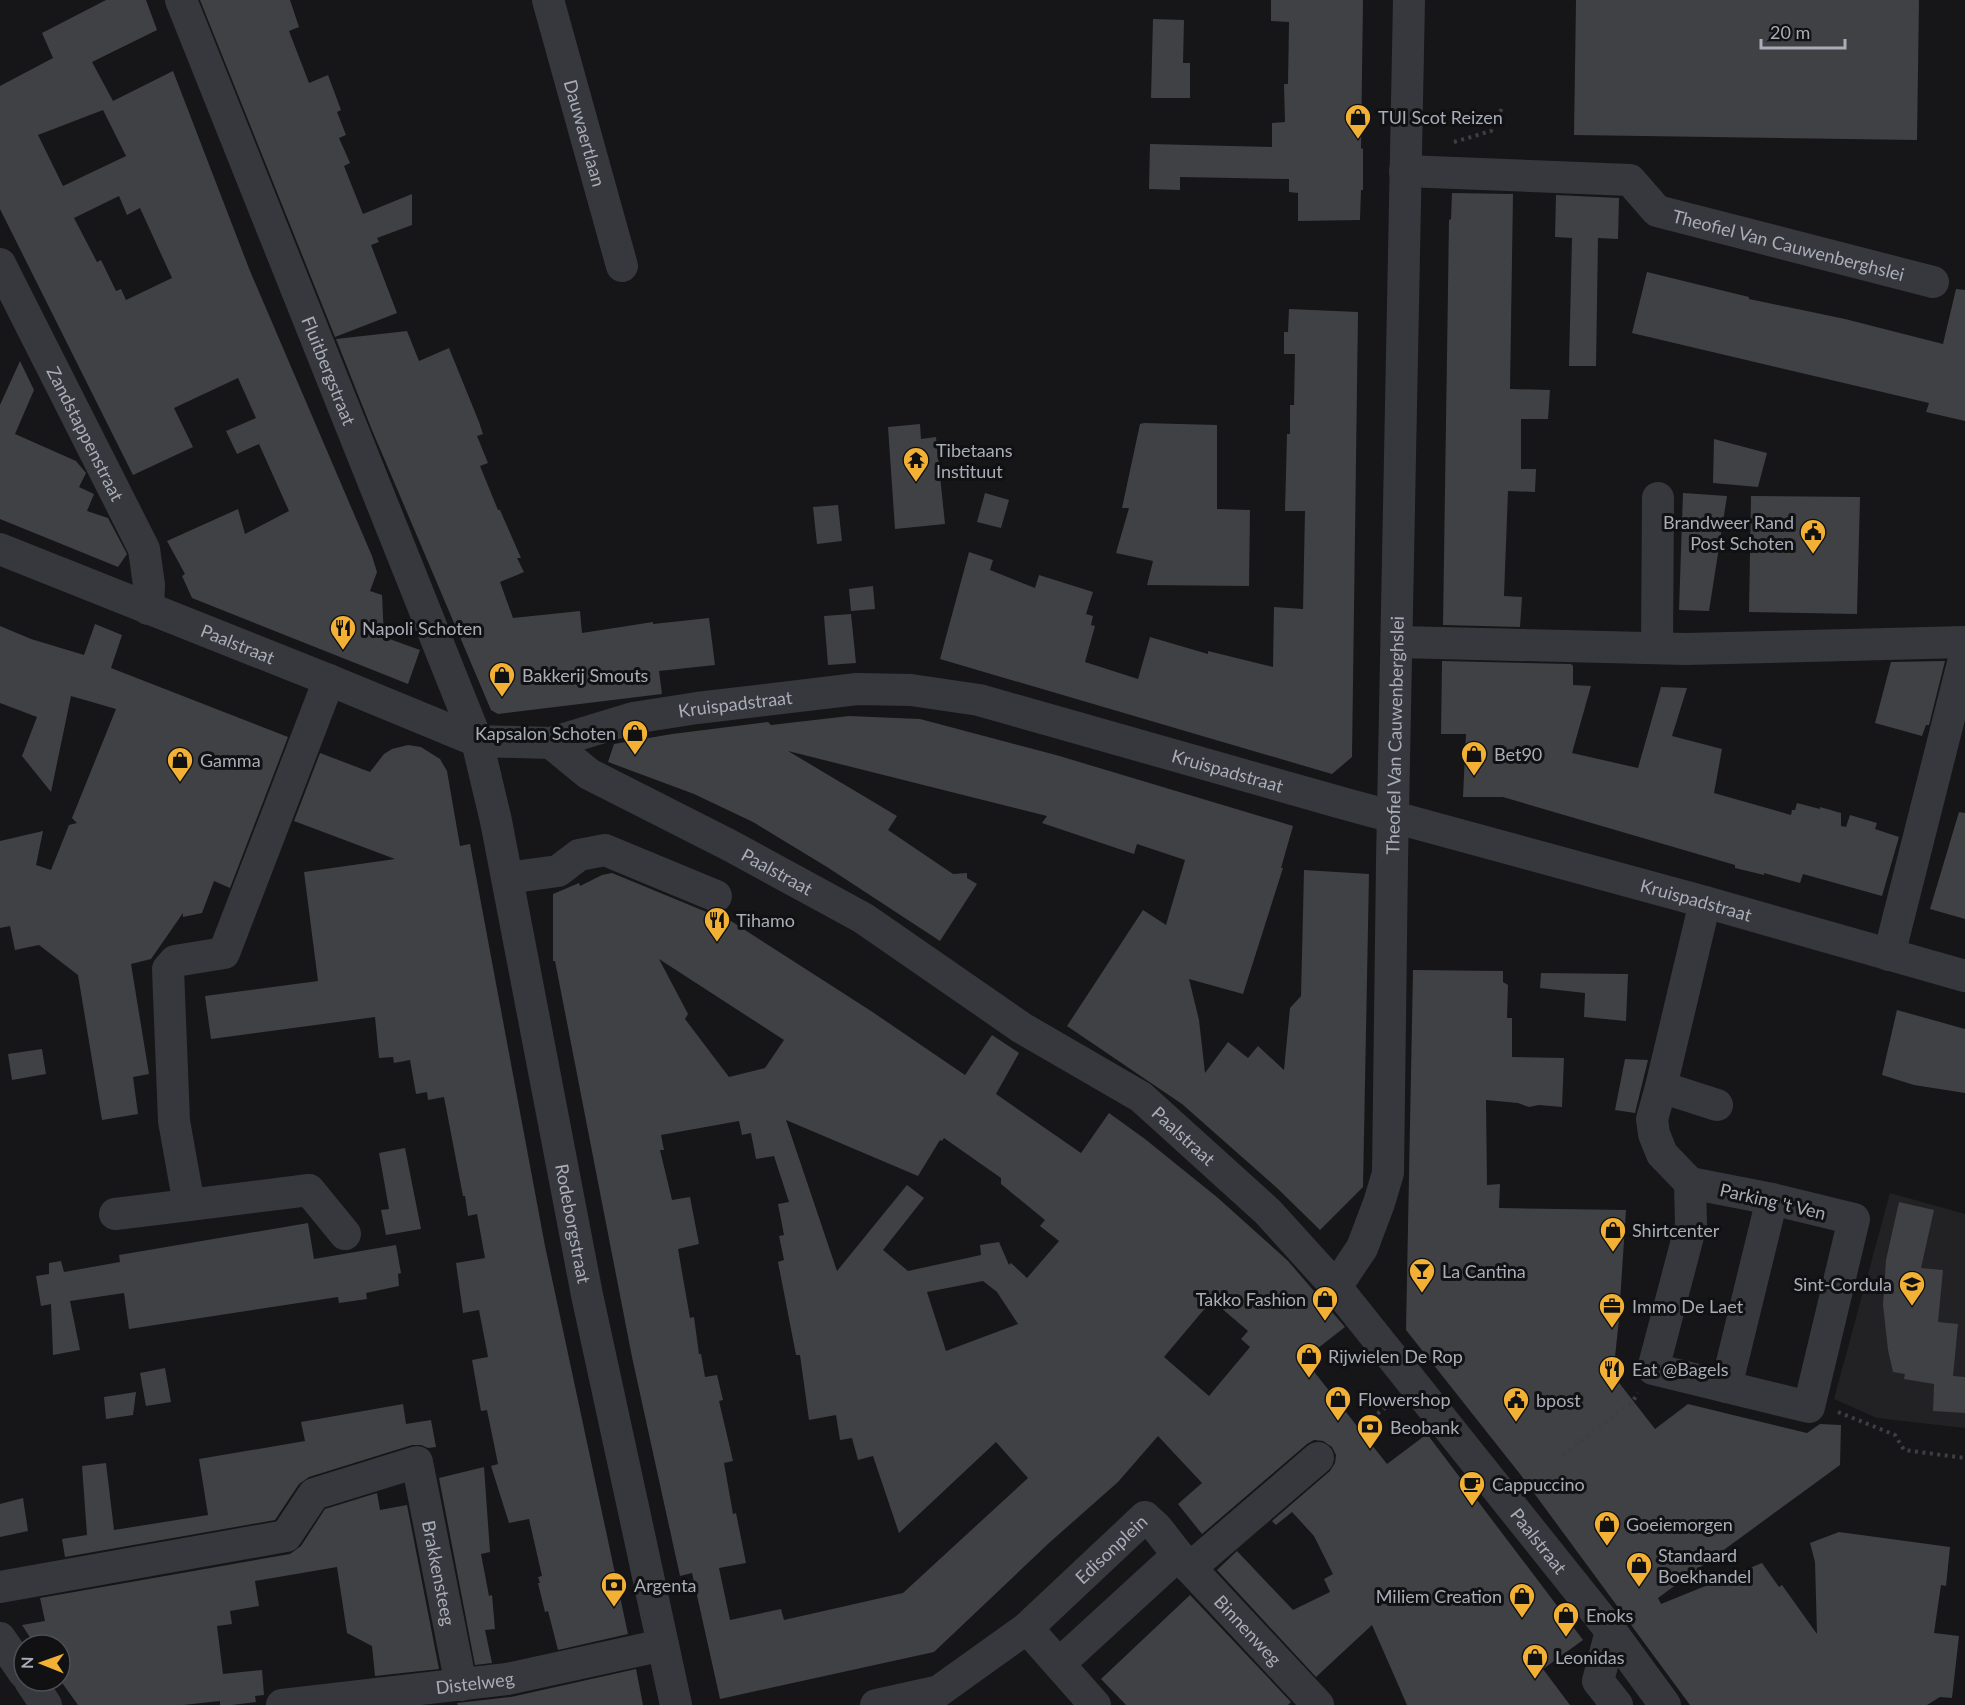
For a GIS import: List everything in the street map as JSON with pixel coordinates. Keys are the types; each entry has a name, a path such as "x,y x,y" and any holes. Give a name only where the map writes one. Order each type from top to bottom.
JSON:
{"street":[{"name":"Fluitbergstraat","path":"182,0 477,741"},
{"name":"Dauwaertlaan","path":"548,0 622,266"},
{"name":"Theofiel Van Cauwenberghslei","path":"1336,1287 1362,1248 1388,1173 1409,0"},
{"name":"Theofiel Van Cauwenberghslei","path":"1406,171 1630,180 1657,211 1932,282"},
{"name":"Zandstappenstraat","path":"0,264 144,549 149,585 148,609"},
{"path":"1657,648 1658,498"},
{"name":"Paalstraat","path":"0,549 477,741"},
{"path":"1397,642 1657,648 1965,642"},
{"path":"1889,955 1965,655"},
{"path":"189,1205 174,1121 168,969 174,961 224,953 329,680"},
{"name":"Kruispadstraat","path":"477,741 551,743 633,718 857,689 911,690 979,700 1965,976"},
{"name":"Rodeborgstraat","path":"477,741 508,878 571,1219 676,1705"},
{"name":"Paalstraat","path":"551,743 589,774 729,845 863,918 1022,1028 1141,1097 1268,1212 1336,1287 1611,1631 1665,1705"},
{"path":"508,878 558,871 579,855 605,850 716,896"},
{"path":"1705,902 1662,1087 1652,1119 1654,1134 1662,1154 1690,1182 1690,1225 1653,1369 1809,1407"},
{"path":"1662,1087 1717,1105"},
{"name":"Parking 't Ven","path":"1690,1182 1854,1219 1809,1407"},
{"path":"115,1214 309,1190 345,1234"},
{"path":"1726,1387 1772,1199"},
{"path":"1059,1664 1184,1562 1318,1458"},
{"name":"Brakkensteeg","path":"0,1587 286,1536 314,1494 417,1462 461,1685"},
{"name":"Edisonplein","path":"1027,1628 1145,1517 1157,1528 1184,1562"},
{"name":"Binnenweg","path":"1184,1562 1318,1705"},
{"path":"876,1705 939,1691 1027,1628 1095,1705"},
{"path":"1611,1631 1598,1681 1617,1705"},
{"path":"0,1638 12,1656"},
{"name":"Distelweg","path":"282,1705 507,1679 663,1645"}],"path":[{"path":"1441,172 1443,145 1491,131 1503,106"},
{"path":"1563,1455 1633,1401 1653,1369"},
{"path":"1360,1428 1414,1385"},
{"path":"1809,1407 1835,1411 1895,1436 1904,1450 1965,1458"}],"shaded area":[{"name":"Sint-Cordula","path":"1890,1193 1965,1214 1965,1428 1877,1418 1834,1399"}],"building":[{"path":"106,0 146,0 157,30 92,62 113,101 173,71 250,271 372,556 377,572 370,591 382,595 384,637 420,650 408,684 192,598 182,576 185,574 167,541 238,509 245,534 289,511 259,444 237,454 226,431 256,418 238,378 174,408 193,447 133,475 0,209 0,86 53,58 42,33","holes":["103,110 126,156 63,186 38,135","119,196 127,215 140,208 172,278 126,300 121,289 116,291 101,260 97,262 74,218"]},
{"path":"200,0 290,0 299,27 289,31 309,83 328,75 341,110 337,112 346,135 339,138 350,163 344,166 363,214 412,194 412,225 377,238 379,242 371,245 397,313 335,337"},
{"path":"1271,0 1363,0 1361,148 1363,149 1363,190 1361,190 1360,220 1298,221 1298,193 1289,192 1289,179 1180,177 1180,190 1149,189 1150,144 1272,147 1272,123 1285,122 1284,84 1288,84 1289,22 1271,21"},
{"path":"1576,0 1919,0 1917,140 1574,135"},
{"path":"1153,19 1184,20 1183,63 1190,63 1190,98 1151,98"},
{"path":"1452,193 1513,194 1510,389 1550,390 1548,419 1521,419 1521,469 1536,469 1535,492 1508,491 1504,596 1522,597 1520,627 1443,625 1449,220 1451,219"},
{"path":"1556,195 1619,198 1618,239 1598,238 1596,366 1569,366 1572,238 1555,237"},
{"path":"1647,272 1749,297 1749,299 1845,319 1943,344 1956,289 1965,290 1965,421 1926,412 1929,403 1632,333"},
{"path":"1289,309 1358,312 1352,757 1332,774 940,659 969,552 993,560 990,570 1035,588 1039,575 1093,592 1086,614 1093,616 1091,625 1095,626 1085,662 1138,679 1150,637 1208,654 1208,651 1273,667 1274,607 1303,609 1305,511 1285,511 1287,434 1290,434 1290,405 1294,405 1295,354 1284,354 1284,332 1288,332"},
{"path":"407,331 419,361 449,348 479,422 483,434 477,436 488,463 480,466 521,558 517,558 524,572 500,582 513,618 580,611 582,633 653,622 653,624 709,618 715,665 659,671 662,694 498,714 491,710 372,430 336,339"},
{"path":"20,361 34,390 15,434 76,461 86,473 79,487 94,494 87,511 108,518 127,554 118,567 0,519 0,405"},
{"name":"Tibetaans Instituut","path":"920,424 921,439 936,437 945,524 895,529 888,427"},
{"path":"1140,424 1217,425 1217,509 1250,510 1249,586 1147,585 1153,561 1116,553 1129,508 1122,508"},
{"path":"1714,439 1767,453 1758,487 1713,483"},
{"path":"985,493 1009,500 1001,528 977,522"},
{"path":"1683,493 1727,496 1709,611 1679,610"},
{"name":"Brandweer Rand Post Schoten","path":"1751,496 1860,497 1857,614 1749,612"},
{"path":"838,505 842,541 817,544 813,507"},
{"path":"873,586 875,609 851,611 849,589"},
{"path":"851,614 856,663 828,665 824,616"},
{"path":"95,624 122,635 111,668 288,737 230,888 214,881 202,913 183,917 183,913 151,959 131,964 149,1074 133,1077 138,1114 102,1120 78,975 39,945 15,950 10,926 0,928 0,841 43,831 36,865 51,870 69,825 77,823 72,818 116,709 71,696 51,792 22,756 37,717 0,703 0,626 31,639 84,655"},
{"path":"1442,661 1571,664 1573,666 1573,685 1591,686 1572,753 1638,768 1661,687 1687,688 1672,736 1722,749 1714,793 1791,815 1797,803 1820,809 1820,807 1841,813 1841,826 1846,827 1850,815 1877,823 1875,829 1899,837 1882,896 1803,874 1800,883 1735,868 1735,865 1503,797 1463,797 1466,734 1441,734"},
{"path":"1945,661 1929,725 1926,725 1922,736 1875,723 1891,662"},
{"path":"849,716 920,719 1056,755 1293,826 1281,868 1283,868 1243,994 1189,979 1199,1020 1205,1073 1228,1042 1248,1058 1258,1046 1284,1070 1290,1008 1301,996 1304,870 1369,874 1363,1187 1320,1230 1276,1187 1182,1104 1067,1026 1143,910 1166,925 1185,860 1137,844 1134,854 1042,823 1047,816 788,751 897,816 888,830 953,874 967,873 967,878 977,884 940,941 753,822 694,794 608,762 614,744 768,722 771,725"},
{"path":"408,745 421,747 440,759 447,771 460,846 470,844 545,1246 628,1634 558,1650 538,1583 540,1583 538,1577 542,1576 529,1519 509,1523 491,1466 498,1464 487,1410 481,1411 472,1360 488,1357 479,1310 463,1313 456,1263 485,1258 477,1214 468,1216 444,1097 428,1100 427,1092 416,1094 410,1060 394,1063 393,1057 379,1058 375,1017 211,1039 205,996 318,981 304,872 395,859 294,821 320,753 370,772 384,754 392,749"},
{"path":"1959,812 1965,813 1965,919 1930,909"},
{"path":"612,873 709,913 720,914 871,1011 965,1075 992,1035 1019,1053 996,1094 1081,1153 1109,1113 1218,1198 1288,1261 1345,1327 1304,1359 1387,1464 1427,1434 1583,1640 1543,1669 1570,1705 1407,1705 1372,1625 1316,1677 1217,1570 1237,1551 1293,1610 1330,1592 1324,1579 1333,1574 1314,1536 1292,1512 1276,1525 1272,1521 1330,1471 1335,1463 1336,1455 1332,1447 1323,1441 1314,1440 1307,1444 1202,1534 1178,1504 1202,1483 1158,1436 1118,1482 1049,1543 934,1652 720,1699 692,1573 680,1576 632,1357 555,961 553,961 553,894 579,883 580,886 602,875","holes":["659,959 784,1040 765,1068 729,1077 685,1019 688,1014","786,1120 918,1176 940,1140 944,1138 1001,1178 1001,1184 1045,1220 1040,1226 1059,1241 1027,1278 1011,1263 1009,1265 999,1242 980,1245 981,1255 908,1271 883,1250 924,1198 907,1185 837,1271","739,1121 742,1135 751,1133 756,1159 774,1156 789,1202 778,1204 784,1235 779,1236 784,1260 778,1262 796,1355 800,1355 809,1420 836,1415 840,1440 852,1438 858,1460 873,1456 899,1533 996,1442 1028,1478 903,1593 784,1620 781,1609 730,1620 719,1568 746,1563 736,1513 733,1514 724,1463 733,1461 719,1401 723,1400 717,1375 705,1377 694,1317 690,1318 678,1249 699,1244 690,1197 672,1200 660,1150 664,1150 661,1135","983,1281 997,1292 1018,1324 946,1351 927,1292","1212,1300 1248,1331 1241,1339 1250,1347 1209,1396 1164,1357"]},
{"path":"1413,970 1503,971 1503,982 1508,985 1507,1018 1512,1018 1512,1057 1564,1058 1562,1107 1539,1105 1529,1107 1518,1103 1486,1100 1487,1185 1500,1184 1499,1208 1626,1210 1621,1301 1613,1375 1655,1429 1688,1404 1807,1433 1820,1424 1841,1425 1840,1465 1658,1598 1661,1604 1762,1563 1779,1587 1782,1585 1817,1634 1815,1562 1810,1543 1839,1532 1950,1547 1946,1586 1941,1585 1934,1633 1959,1636 1952,1698 1940,1697 1927,1705 1690,1705 1520,1474 1406,1330"},
{"path":"1541,973 1628,974 1626,1021 1584,1017 1585,993 1540,988"},
{"path":"1897,1010 1965,1029 1965,1093 1914,1085 1882,1075"},
{"path":"42,1049 46,1074 12,1080 8,1054"},
{"path":"1625,1059 1648,1060 1635,1113 1615,1110"},
{"path":"405,1148 421,1229 386,1235 381,1210 389,1209 379,1153"},
{"path":"1899,1202 1934,1210 1921,1268 1943,1270 1938,1322 1958,1324 1953,1376 1965,1377 1965,1413 1933,1411 1934,1384 1904,1379 1905,1374 1893,1372 1883,1305 1886,1260"},
{"path":"308,1223 314,1259 396,1245 401,1273 398,1274 399,1286 366,1293 367,1299 339,1303 338,1297 129,1329 124,1293 70,1301 80,1350 53,1355 51,1304 41,1306 36,1276 49,1274 49,1263 61,1261 64,1272 120,1262 119,1255"},
{"path":"165,1368 171,1402 146,1406 140,1373"},
{"path":"136,1392 133,1415 106,1419 104,1397"},
{"path":"403,1404 406,1424 431,1420 436,1447 412,1445 309,1477 299,1484 275,1520 65,1557 62,1539 87,1535 82,1466 106,1463 114,1530 208,1515 199,1459 305,1441 301,1422"},
{"path":"484,1467 490,1552 481,1554 489,1596 492,1595 495,1629 485,1630 492,1663 475,1665 439,1478"},
{"path":"377,1493 380,1510 407,1505 439,1669 375,1676 372,1646 347,1633 337,1567 255,1581 259,1606 230,1611 232,1624 217,1626 223,1674 262,1670 264,1695 255,1696 256,1702 232,1705 220,1705 220,1701 183,1705 78,1705 69,1693 72,1693 72,1633 27,1633 22,1625 45,1621 40,1598 290,1554 301,1546 325,1509"},
{"path":"23,1498 28,1531 0,1537 0,1504"},
{"path":"1190,1595 1291,1702 1288,1705 1126,1705 1101,1679"},
{"path":"636,1669 643,1705 458,1705 457,1703 511,1697"}],"place":[{"name":"TUI Scot Reizen","path":"1358,140"},
{"name":"Tibetaans Instituut","path":"916,483"},
{"name":"Brandweer Rand Post Schoten","path":"1813,555"},
{"name":"Napoli Schoten","path":"343,651"},
{"name":"Bakkerij Smouts","path":"502,698"},
{"name":"Kapsalon Schoten","path":"635,756"},
{"name":"Bet90","path":"1474,777"},
{"name":"Gamma","path":"180,783"},
{"name":"Tihamo","path":"717,943"},
{"name":"Shirtcenter","path":"1613,1253"},
{"name":"La Cantina","path":"1422,1294"},
{"name":"Sint-Cordula","path":"1912,1307"},
{"name":"Takko Fashion","path":"1325,1322"},
{"name":"Immo De Laet","path":"1612,1329"},
{"name":"Rijwielen De Rop","path":"1309,1379"},
{"name":"Eat @Bagels","path":"1612,1392"},
{"name":"Flowershop","path":"1338,1422"},
{"name":"bpost","path":"1516,1423"},
{"name":"Beobank","path":"1370,1450"},
{"name":"Cappuccino","path":"1472,1507"},
{"name":"Goeiemorgen","path":"1607,1547"},
{"name":"Standaard Boekhandel","path":"1639,1588"},
{"name":"Argenta","path":"614,1608"},
{"name":"Miliem Creation","path":"1522,1619"},
{"name":"Enoks","path":"1566,1638"},
{"name":"Leonidas","path":"1535,1680"}]}
